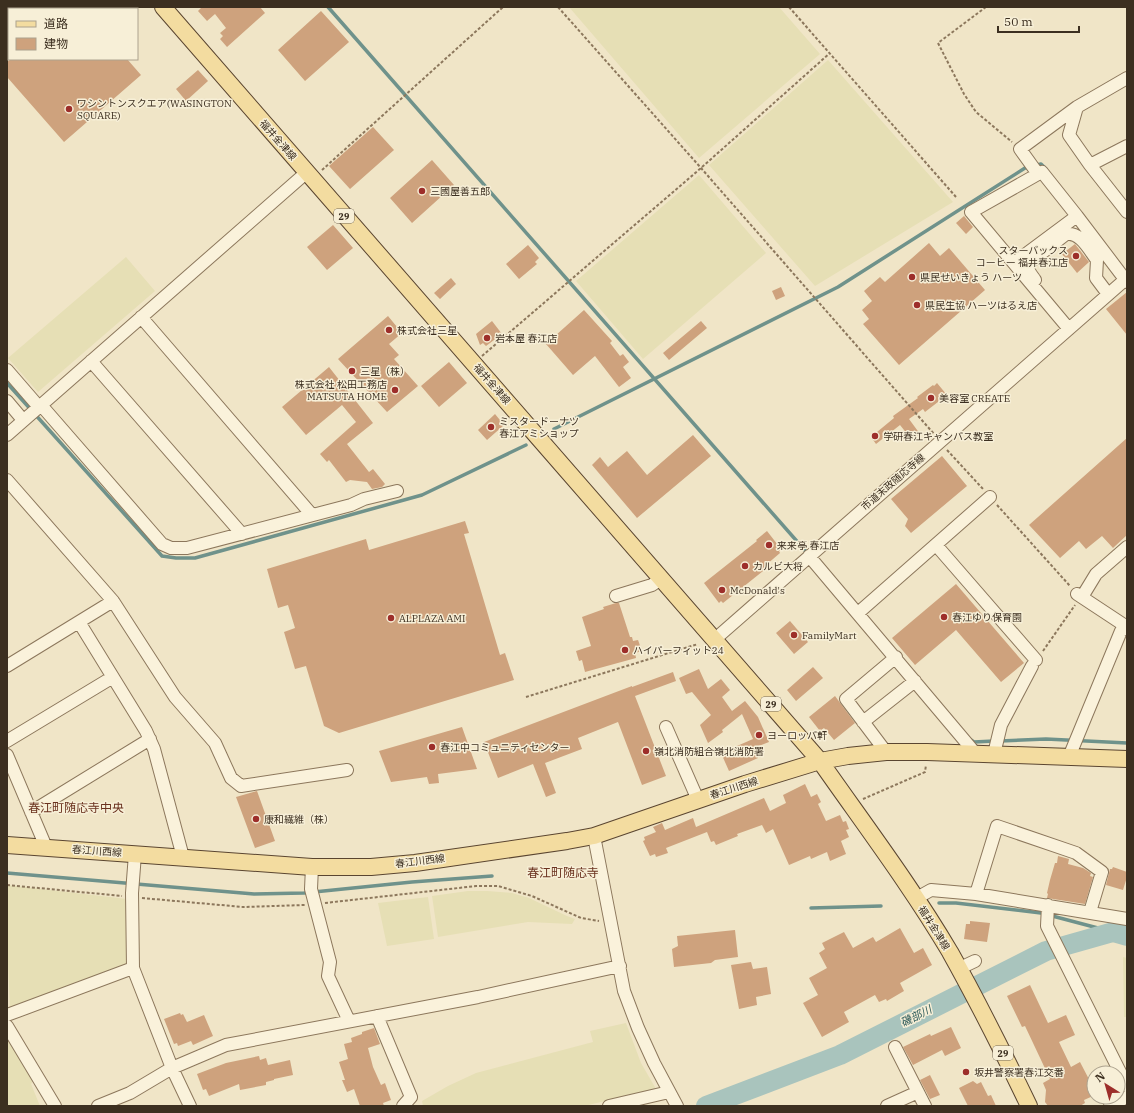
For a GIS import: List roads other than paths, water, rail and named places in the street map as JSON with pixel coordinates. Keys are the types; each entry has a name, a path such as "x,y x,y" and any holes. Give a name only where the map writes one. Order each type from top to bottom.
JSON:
{"main road":[{"name":"福井金津線","path":"162,7 820,761 916,899 949,952 976,1001 1029,1106"},
{"path":"820,761 886,752 1127,759"},
{"name":"春江川西線","path":"7,845 312,867 371,867 416,863 594,836 744,784 820,761"}],"street":[{"path":"1038,174 1020,150 1077,107 1127,78"},
{"path":"1077,107 1069,135 1090,165 1127,212"},
{"path":"1090,165 1127,146"},
{"path":"1071,327 971,212 1042,172 1126,280"},
{"path":"7,435 141,317 309,176"},
{"path":"1014,263 1077,216"},
{"path":"1071,327 1029,272 1029,263 1034,258 1066,234 1072,233 1079,237 1097,260 1096,278 1108,294"},
{"name":"市道末政随応寺線","path":"714,640 1108,294 1126,280"},
{"path":"141,317 312,515"},
{"path":"91,361 242,534"},
{"path":"7,370 162,544 171,548 187,548 351,505 364,499 398,491"},
{"path":"7,401 24,420"},
{"path":"7,480 113,601 175,697 215,743 231,778 242,786 347,770"},
{"path":"858,613 990,497"},
{"path":"936,545 1034,663 1001,725 994,754"},
{"path":"1068,757 1121,631 1127,627 1080,596 1096,574 1127,547"},
{"path":"809,556 896,657 976,754"},
{"path":"616,596 652,585 660,579"},
{"path":"7,666 113,601"},
{"path":"79,622 150,739 183,857"},
{"path":"886,752 846,699 896,657"},
{"path":"7,741 113,677"},
{"path":"863,722 915,680"},
{"path":"666,727 698,800"},
{"path":"31,812 150,739"},
{"path":"7,755 46,847"},
{"path":"976,894 997,826 1076,853 1102,872 1090,912"},
{"path":"594,836 624,992 638,1028 677,1106"},
{"path":"136,854 132,893 134,968 172,1068 190,1106"},
{"path":"312,867 311,889 330,962 328,976 349,1021"},
{"path":"916,899 931,890 976,894 1127,919"},
{"path":"1048,905 1042,929 1127,1086"},
{"path":"960,972 975,961"},
{"path":"98,1106 130,1093 172,1068 226,1045 478,997 620,966"},
{"path":"7,1015 134,968"},
{"path":"377,1016 411,1098 402,1106"},
{"path":"7,1026 55,1106"},
{"path":"896,1047 925,1106"},
{"path":"609,1106 669,1092"},
{"path":"886,1106 918,1092"},
{"path":"1110,1106 1127,1097"}],"waterway":[{"path":"328,7 809,555"},
{"path":"554,429 838,287 1025,168 1041,164 1046,169"},
{"path":"7,383 162,556 176,558 195,558 422,495 526,445"},
{"path":"1000,741 1046,739 1127,743"},
{"path":"971,740 974,742 994,741"},
{"path":"7,873 254,894 304,893 412,882 492,876"},
{"path":"939,903 956,903 1041,913 1113,932"},
{"path":"811,908 881,906"},
{"name":"磯部川","path":"706,1106 840,1055 1046,951 1113,932 1127,936"}],"place":[{"name":"ワシントンスクエア(WASINGTON SQUARE)","path":"69,109"},
{"name":"三國屋善五郎","path":"422,191"},
{"name":"スターバックス コーヒー 福井春江店","path":"1076,256"},
{"name":"県民せいきょう ハーツ","path":"912,277"},
{"name":"県民生協 ハーツはるえ店","path":"917,305"},
{"name":"株式会社三星","path":"389,330"},
{"name":"岩本屋 春江店","path":"487,338"},
{"name":"三星（株）","path":"352,371"},
{"name":"株式会社 松田工務店 MATSUTA HOME","path":"395,390"},
{"name":"美容室 CREATE","path":"931,398"},
{"name":"ミスタードーナツ 春江アミショップ","path":"491,427"},
{"name":"学研春江キャンパス教室","path":"875,436"},
{"name":"来来亭 春江店","path":"769,545"},
{"name":"カルビ大将","path":"745,566"},
{"name":"McDonald's","path":"722,590"},
{"name":"春江ゆり保育園","path":"944,617"},
{"name":"ALPLAZA AMI","path":"391,618"},
{"name":"FamilyMart","path":"794,635"},
{"name":"ハイパーフィット24","path":"625,650"},
{"name":"ヨーロッパ軒","path":"759,735"},
{"name":"春江中コミュニティセンター","path":"432,747"},
{"name":"嶺北消防組合嶺北消防署","path":"646,751"},
{"name":"康和繊維（株）","path":"256,819"},
{"name":"坂井警察署春江交番","path":"966,1072"}],"district":[{"name":"春江町随応寺中央","path":"76,807"},
{"name":"春江町随応寺","path":"563,872"}]}
